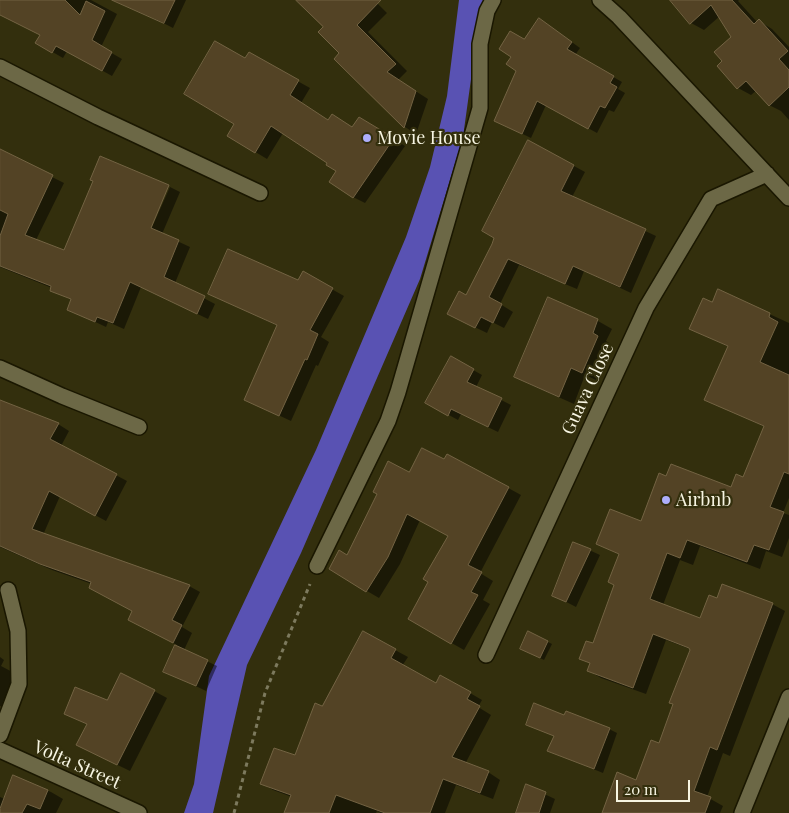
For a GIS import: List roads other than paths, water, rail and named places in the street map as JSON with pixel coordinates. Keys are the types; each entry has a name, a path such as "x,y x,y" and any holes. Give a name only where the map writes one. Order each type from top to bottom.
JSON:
{"street":[{"path":"317,566 388,421 398,392 480,108 480,44 487,11 493,0"},
{"path":"600,0 619,17 789,198"},
{"path":"0,67 98,117 260,193"},
{"name":"Guava Close","path":"486,655 646,308 711,199 767,174"},
{"path":"0,368 62,396 139,427"},
{"path":"0,735 19,684 18,631 8,590"},
{"path":"742,813 789,697"},
{"name":"Volta Street","path":"0,750 139,813"}],"place":[{"name":"Movie House","path":"367,138"},
{"name":"Airbnb","path":"666,500"}]}
